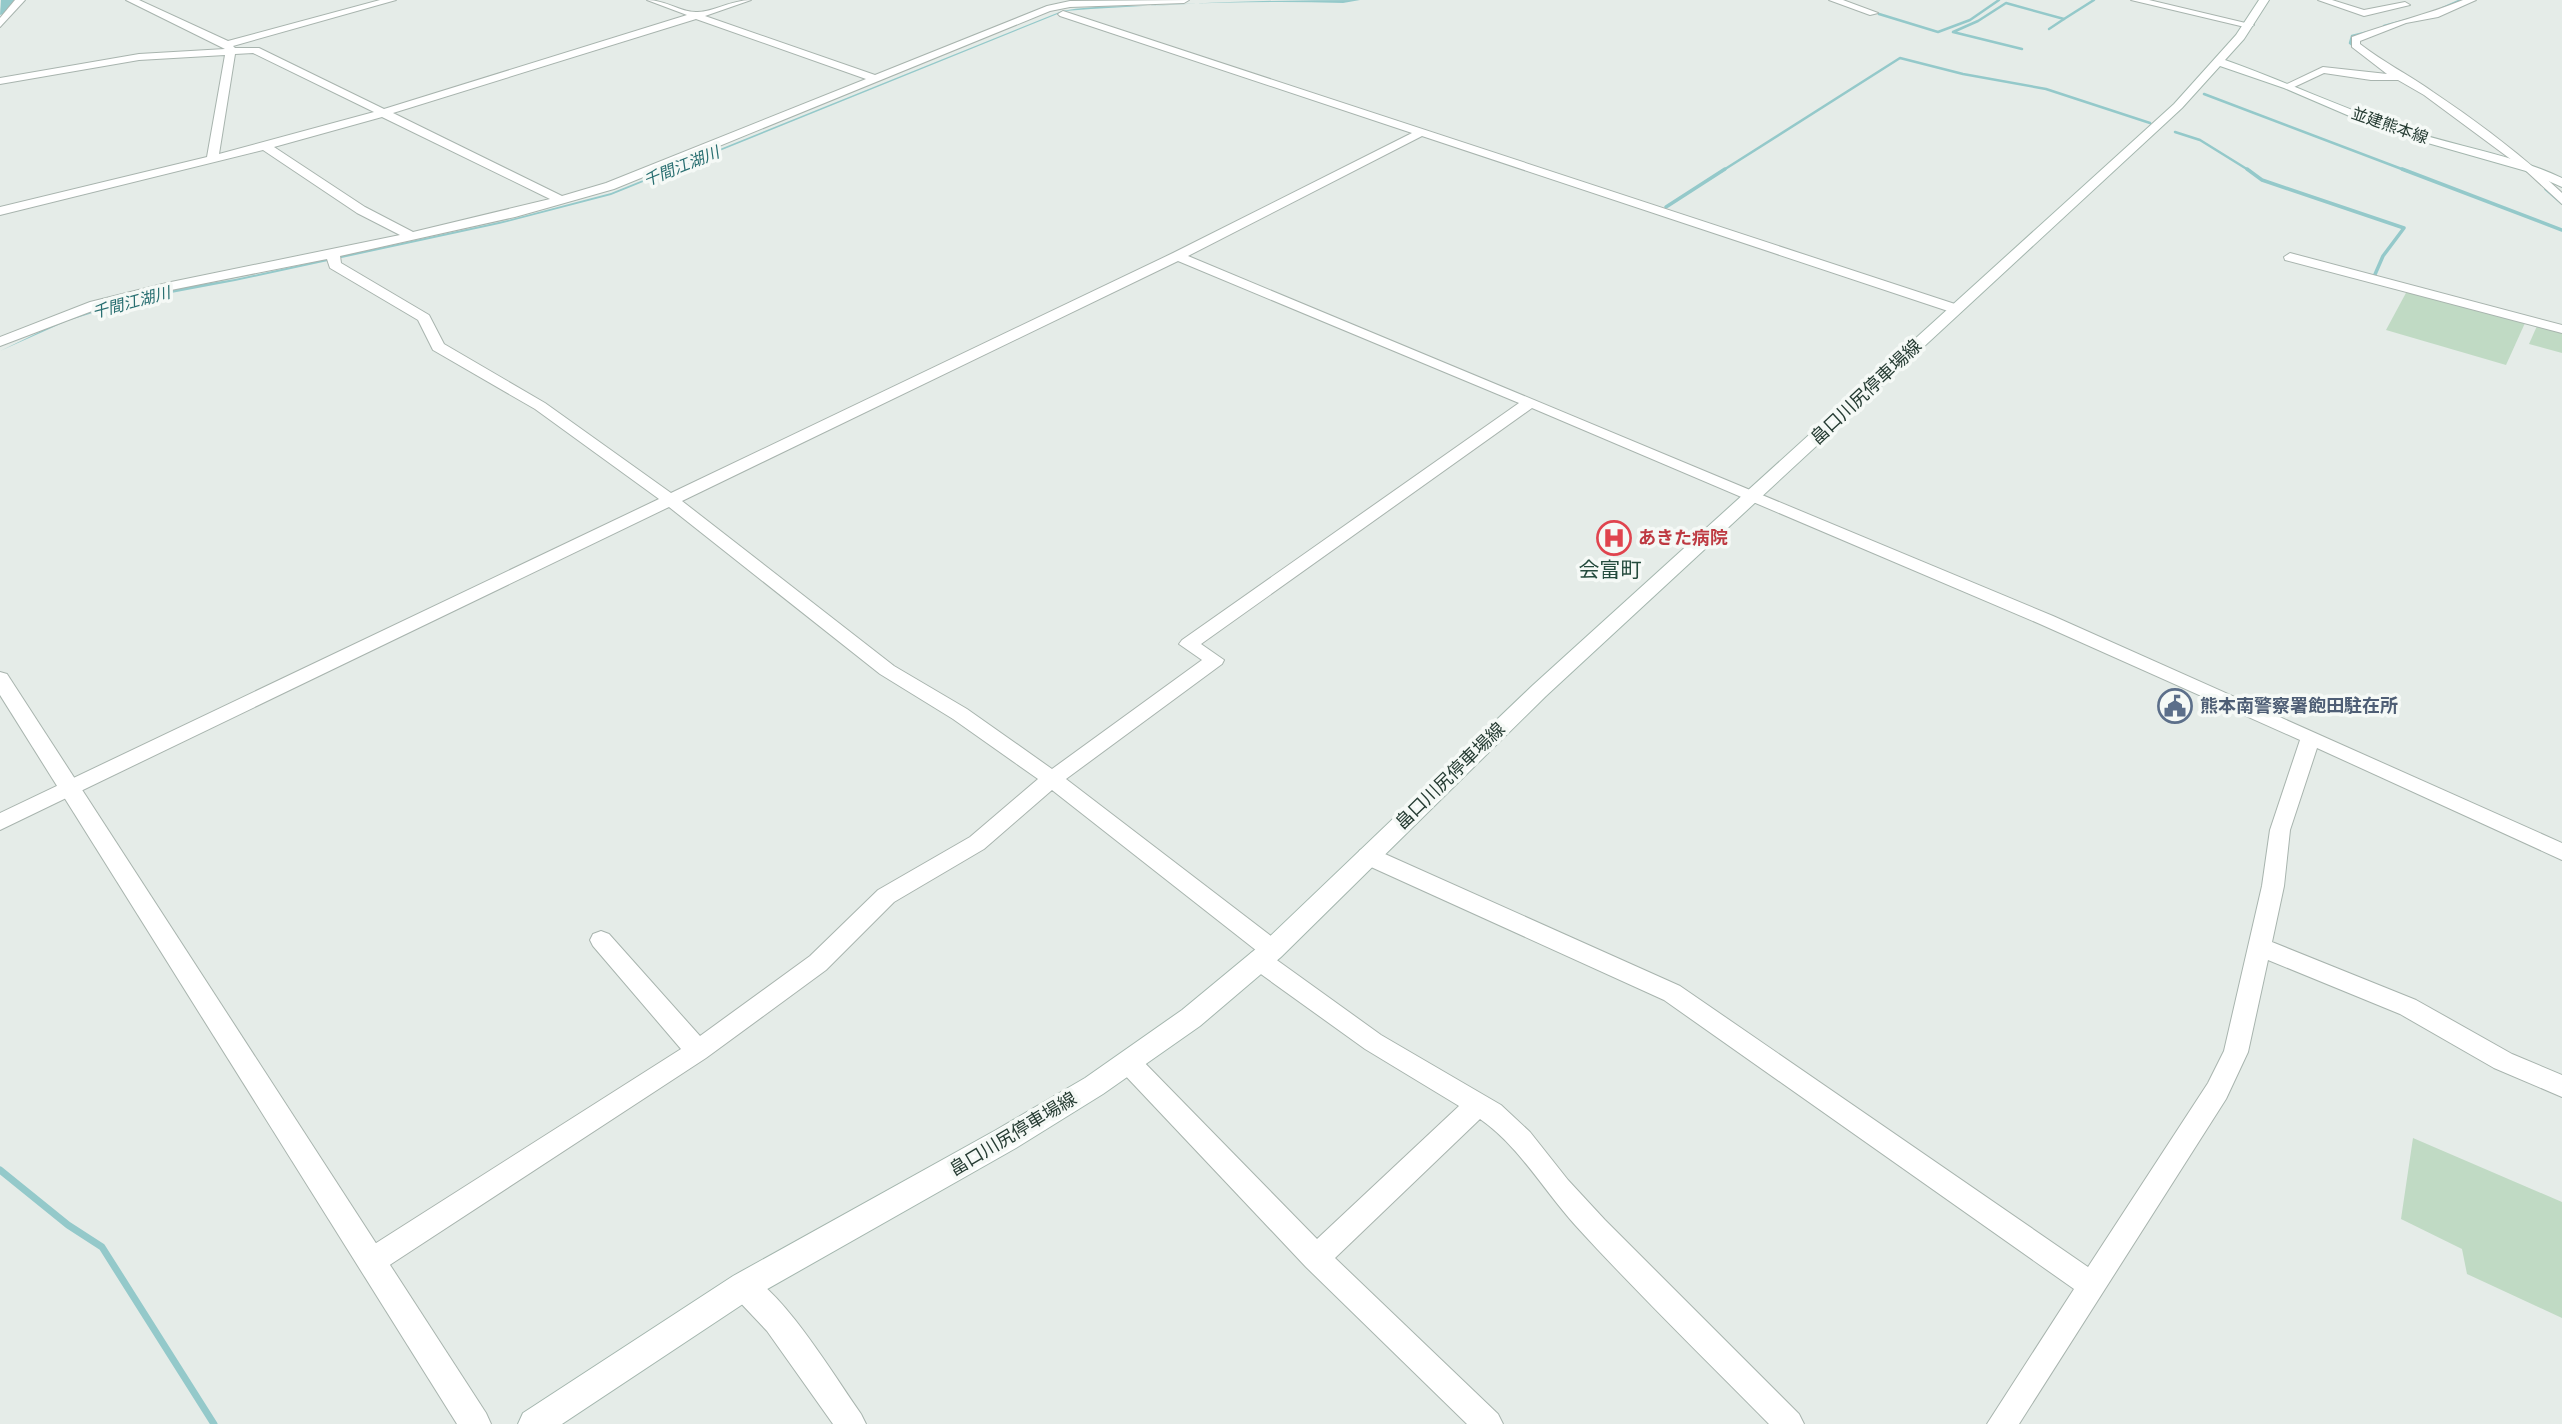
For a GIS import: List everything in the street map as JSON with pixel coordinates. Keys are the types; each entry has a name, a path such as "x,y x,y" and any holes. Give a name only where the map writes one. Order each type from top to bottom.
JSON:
{"main road":[{"name":"畠口川尻停車場線","path":"534,1424 744,1286 901,1200 1129,1063 1191,1018 1266,955 1539,691 2178,106 2219,62 2264,0"},
{"name":"並建熊本線","path":"2219,62 2288,86 2386,127 2528,167 2562,183"},
{"path":"0,680 475,1424"}],"street":[{"path":"0,24 18,2 32,0"},
{"path":"131,0 229,47 256,50 561,200"},
{"path":"0,81 139,57 229,47 391,0"},
{"path":"652,0 876,79"},
{"path":"0,211 265,146 383,113 746,0"},
{"path":"0,342 95,305 171,286 333,254 515,213 610,186 1047,9 1096,2 1184,0"},
{"path":"1834,0 1873,13"},
{"path":"2136,0 2249,24"},
{"path":"2171,8 2181,0"},
{"path":"2323,0 2372,13 2405,5"},
{"path":"2388,0 2432,14"},
{"path":"2471,0 2355,39 2355,45 2428,93 2528,167 2562,200"},
{"path":"2328,15 2336,4"},
{"path":"1063,15 1956,309"},
{"path":"212,159 229,47"},
{"path":"2288,86 2323,70 2401,77"},
{"path":"2349,74 2353,83 2370,86"},
{"path":"0,822 1178,256 1422,132"},
{"path":"265,146 361,210 409,235"},
{"path":"333,254 335,265 424,318 438,347 540,406 672,501 887,670 960,714 1052,779 1373,1042 1492,1113 1521,1140 1559,1189 1596,1229 1789,1424"},
{"path":"1178,256 2004,602 2334,745 2562,852"},
{"path":"2290,257 2562,329"},
{"path":"372,1261 698,1051 818,963 886,895 977,843 1052,779 1214,660 1188,644 1531,402"},
{"path":"2002,1424 2217,1091 2236,1052 2273,886 2280,830 2311,737"},
{"path":"1368,856 1672,993 2090,1284"},
{"path":"601,940 698,1051"},
{"path":"2260,947 2408,1007 2503,1061 2562,1086"},
{"path":"1129,1063 1316,1258 1488,1424"},
{"path":"1316,1258 1478,1105"},
{"path":"744,1286 777,1321 851,1424"}],"green space":[{"path":"2407,291 2525,323 2506,365 2386,330"},
{"path":"2537,326 2562,333 2562,353 2529,344"},
{"path":"2413,1138 2562,1202 2562,1318 2467,1274 2462,1249 2401,1219"}],"water":[{"path":"1360,0 1343,3 1194,4 1265,1"},
{"name":"千間江湖川","path":"1148,6 1065,11 611,195 499,224 235,281 134,300 67,321 0,351 58,323 99,308 167,290 235,279 508,220 611,193 1062,11"}],"waterway":[{"path":"0,10 10,0"},
{"path":"1879,14 1938,32 1970,20 1999,0"},
{"path":"2064,19 2094,0"},
{"path":"2443,8 2461,0"},
{"path":"2022,49 1953,32 1978,21 2006,3 2064,19"},
{"path":"2384,26 2418,17"},
{"path":"2049,29 2064,19"},
{"path":"2368,32 2352,36 2350,43 2383,70"},
{"path":"1722,171 1900,58 1963,74 2046,89 2150,123"},
{"path":"2204,94 2407,171"},
{"path":"2175,132 2200,140 2248,170"},
{"path":"1666,207 1725,169"},
{"path":"2402,169 2562,230"},
{"path":"2248,170 2262,180 2404,228 2383,256 2373,279"},
{"path":"2546,189 2562,203"},
{"path":"0,1170 68,1225 102,1247 214,1424"}],"place":[{"name":"あきた病院","path":"1614,538"},
{"name":"熊本南警察署飽田駐在所","path":"2175,706"}],"district":[{"name":"会富町","path":"1610,570"}]}
